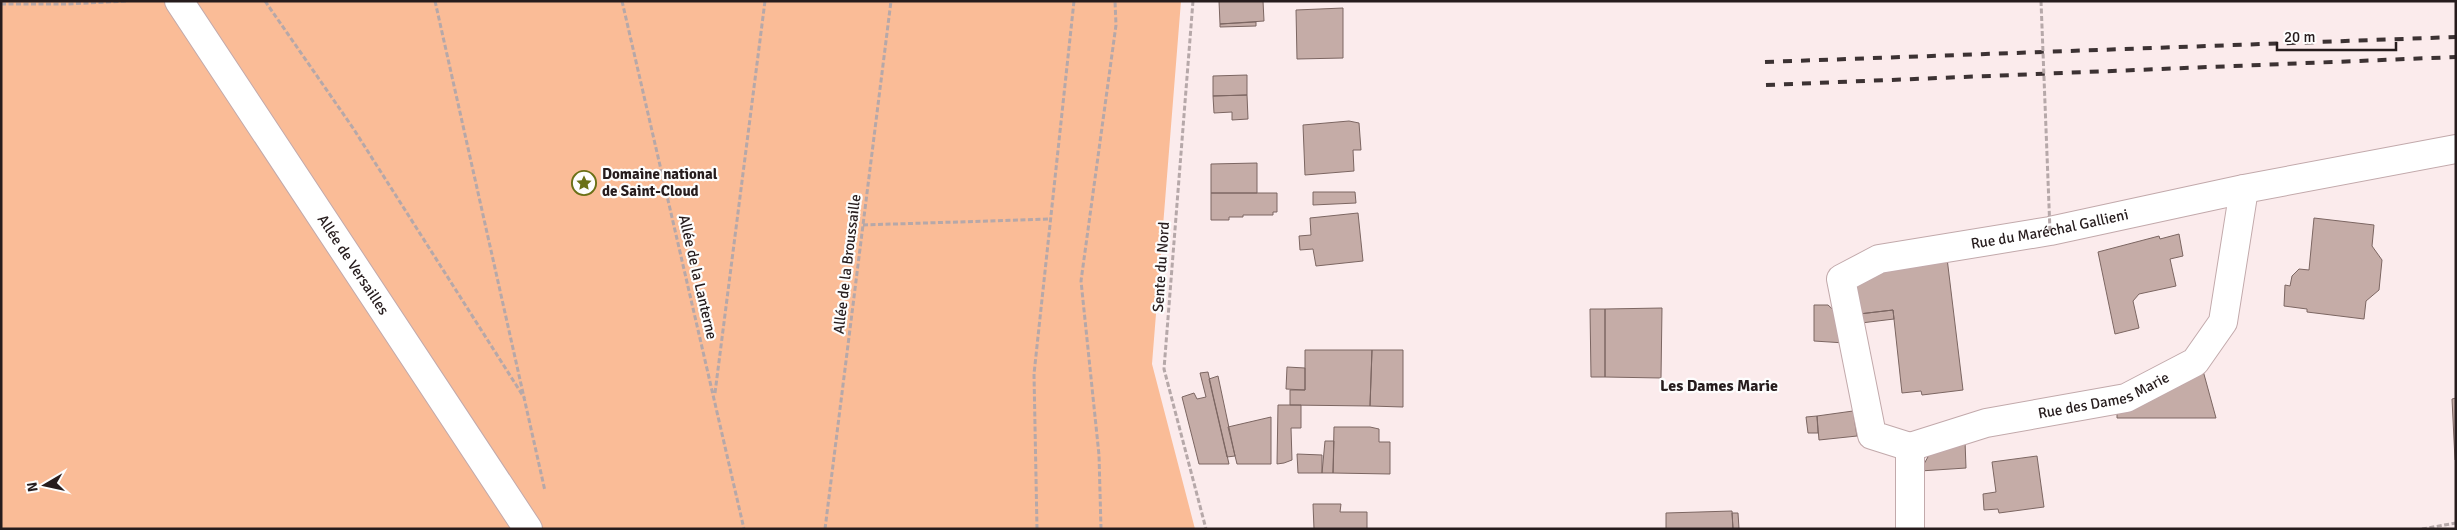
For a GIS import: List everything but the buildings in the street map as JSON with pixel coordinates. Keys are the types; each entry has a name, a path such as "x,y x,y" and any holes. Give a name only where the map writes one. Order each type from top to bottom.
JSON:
{"street":[{"name":"Allée de Versailles","path":"179,1 528,529"},
{"name":"Rue du Maréchal Gallieni","path":"1910,447 1872,434 1841,279 1879,259 2050,231 2244,189 2456,149"},
{"name":"Rue des Dames Marie","path":"1910,447 1986,423 2126,398 2195,362 2224,322 2244,189"},
{"path":"1910,447 1910,529"}],"path":[{"path":"1,4 127,1"},
{"path":"265,1 353,128 527,402"},
{"path":"435,1 527,402 545,496"},
{"name":"Allée de la Lanterne","path":"622,1 715,396 744,529"},
{"path":"715,396 765,1"},
{"name":"Allée de la Broussaille","path":"824,529 891,1"},
{"path":"1037,529 1034,374 1074,1"},
{"path":"1101,529 1099,455 1081,281 1116,25 1115,1"},
{"name":"Sente du Nord","path":"1192,1 1164,369 1206,529"},
{"path":"2041,1 2050,231"},
{"path":"863,224 1051,219"},
{"path":"2422,529 2456,522"}],"shaded area":[{"name":"Domaine national de Saint-Cloud","path":"1,1 1181,1 1152,364 1195,529 1,529"}],"railway":[{"path":"1765,62 2456,37"},
{"path":"1766,85 2456,57"}],"place":[{"name":"Domaine national de Saint-Cloud","path":"584,183"}],"district":[{"name":"Les Dames Marie","path":"1719,386"}]}
